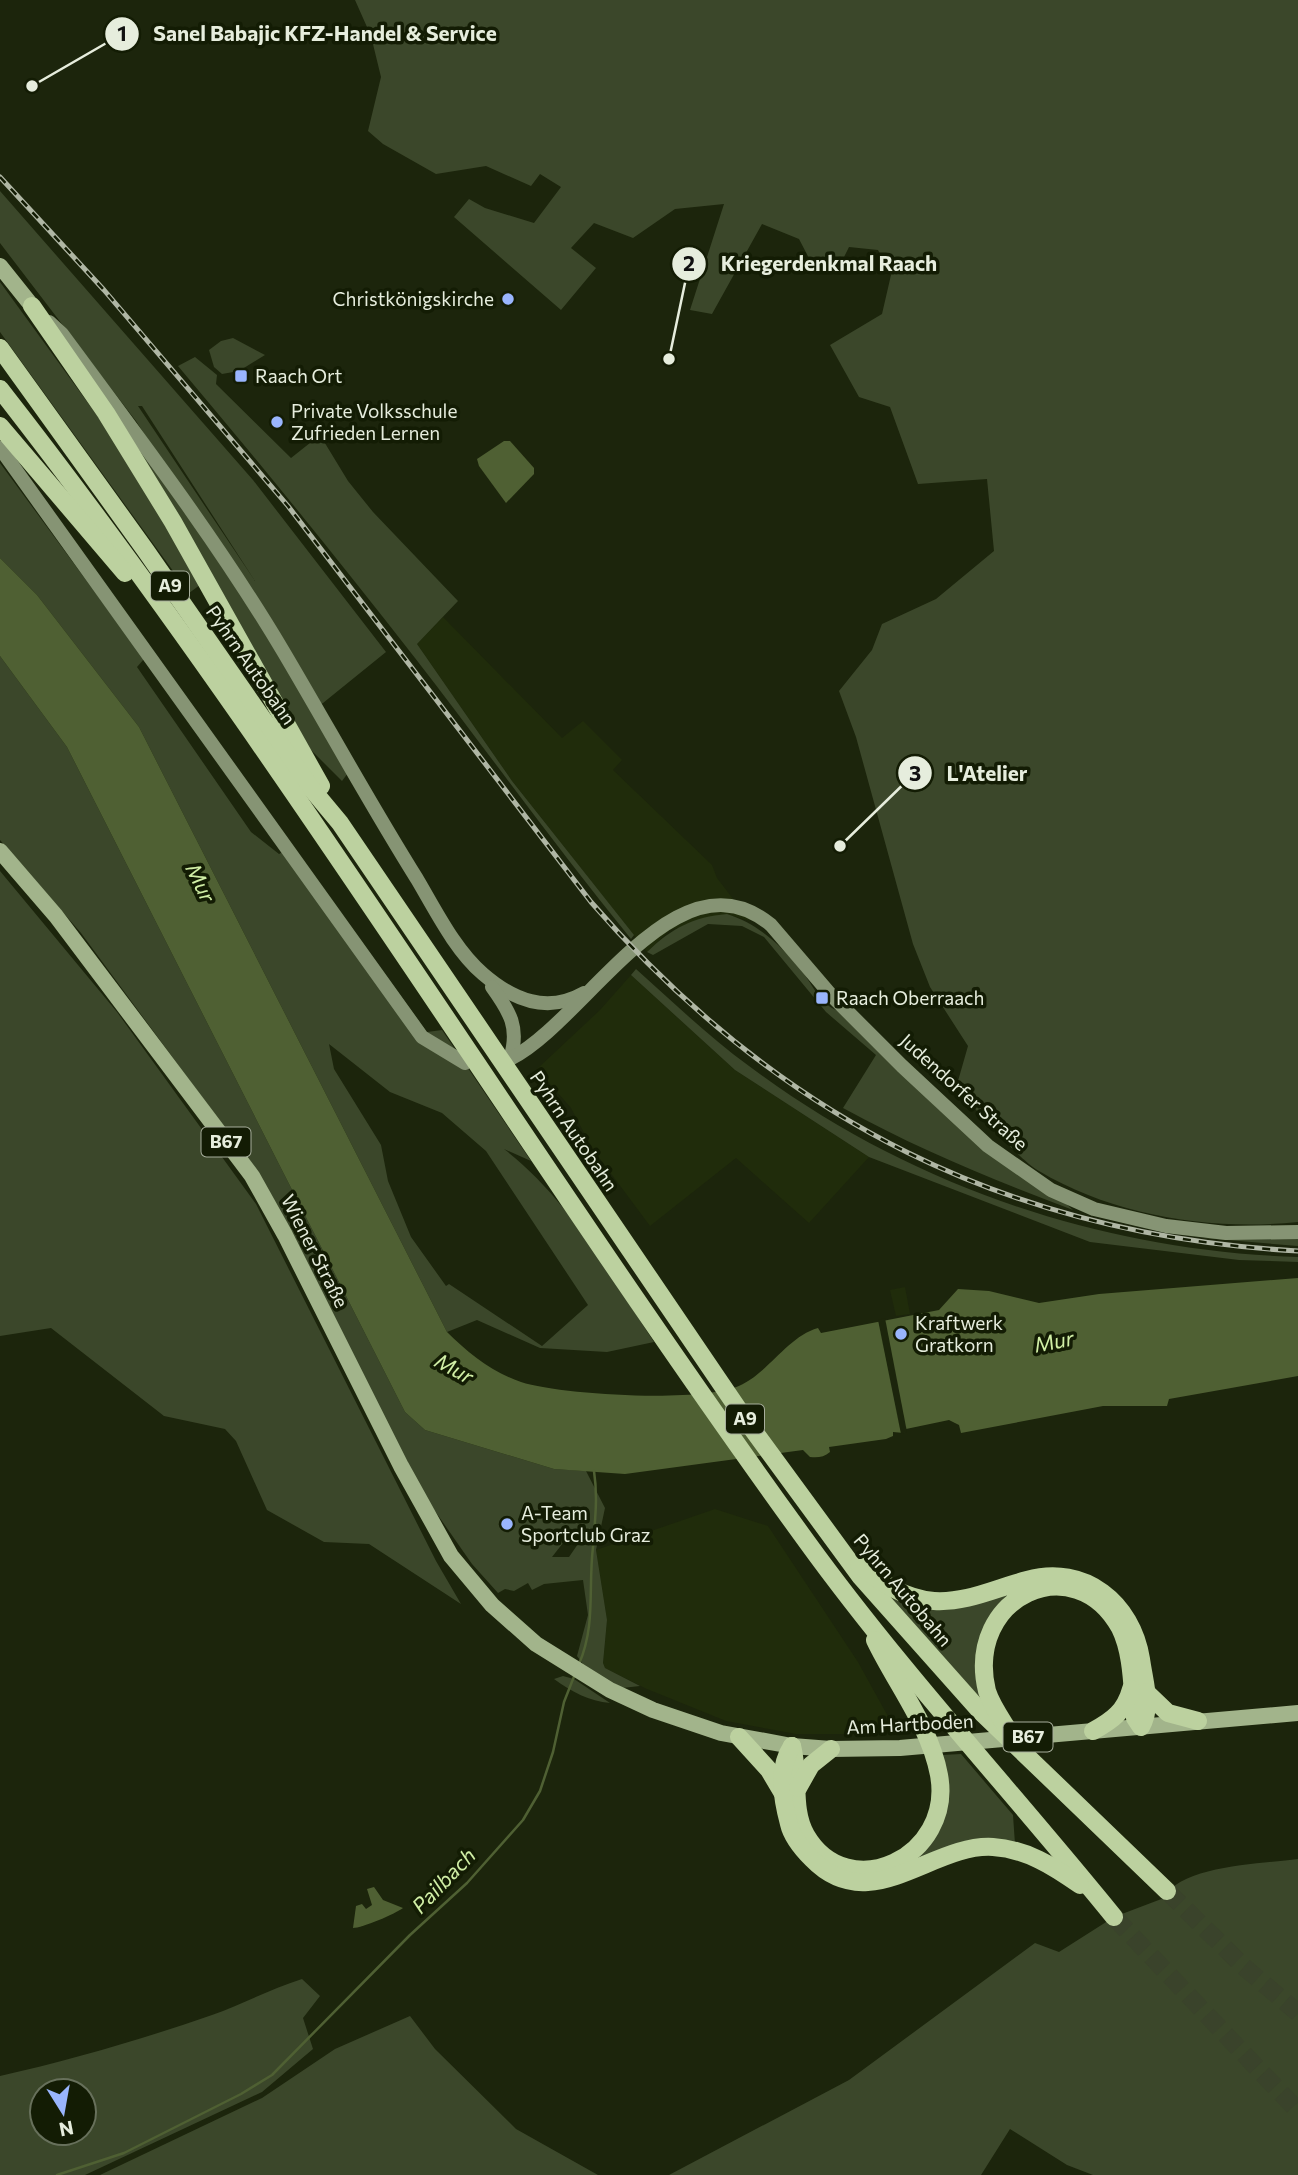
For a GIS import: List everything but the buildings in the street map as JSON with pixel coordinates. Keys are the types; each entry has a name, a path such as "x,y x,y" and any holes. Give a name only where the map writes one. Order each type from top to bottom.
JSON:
{"highway":[{"path":"32,306 106,413 173,522 341,823"},
{"name":"Pyhrn Autobahn","path":"0,348 146,551 310,788 341,823 745,1419 860,1576 988,1710"},
{"name":"Pyhrn Autobahn","path":"0,389 63,469 185,637 808,1544 942,1714 1114,1917"},
{"path":"0,426 211,678"},
{"path":"838,1545 866,1570 899,1592 932,1601 962,1600 1042,1577 1072,1578 1086,1582 1110,1596 1131,1625 1139,1688 1168,1713 1198,1721"},
{"path":"1141,1727 1147,1716 1121,1631 1101,1604 1076,1590 1049,1587 1019,1597 1002,1610 990,1628 984,1646 988,1710 1035,1766 1167,1891"},
{"path":"738,1737 790,1790 806,1835 837,1862 851,1867 872,1869 894,1864 912,1853 929,1836 937,1818 941,1795 939,1775 930,1743 862,1615"},
{"path":"1093,1731 1115,1717 1139,1688"},
{"path":"792,1746 789,1827 797,1842 816,1863 836,1877 869,1882 888,1879 958,1852 990,1846 1029,1854 1100,1899"},
{"path":"790,1790 811,1765 831,1749"}],"main road":[{"path":"0,267 32,306 62,334 165,473 282,649 429,900 481,972 510,995 532,1003 566,1001 594,988"},
{"path":"0,448 422,1037 465,1063"},
{"name":"Wiener Straße","path":"0,851 64,925 252,1176 285,1235 401,1466 451,1556 492,1605 536,1644 576,1670"},
{"name":"Judendorfer Straße","path":"481,972 511,1016 516,1035 510,1059 528,1050 550,1032 652,933 674,918 723,903 749,911 771,925 831,995 988,1146 1051,1190 1094,1209 1166,1226 1226,1233 1298,1232"},
{"name":"Am Hartboden","path":"576,1670 653,1710 738,1737 831,1749 900,1748 1298,1713"}],"shaded area":[{"path":"355,0 1298,0 1298,1222 1198,1222 1164,1217 1099,1199 1030,1165 956,1088 968,1046 930,987 913,944 856,737 839,691 872,650 882,624 936,599 994,551 987,479 918,484 890,407 859,397 830,345 882,314 891,275 878,250 849,247 836,273 811,262 799,239 762,224 712,314 690,310 724,204 675,209 633,238 594,223 571,248 596,268 561,310 454,217 469,199 485,208 534,223 561,187 540,174 531,186 486,166 436,174 383,144 368,131 381,77 371,36"},
{"path":"0,191 253,480 386,652 319,705 136,421 0,243","holes":["138,406 142,406 255,581"]},
{"path":"0,282 120,447 200,585 189,593 0,332"},
{"path":"233,338 265,355 239,371 222,374 214,367 209,350 221,341"},
{"path":"195,357 217,375 216,384 291,458 320,435 348,481 373,512 458,601 417,644 512,781 634,935 631,939 386,621 178,366"},
{"path":"140,445 265,631 348,773 342,781 302,741 135,448"},
{"path":"0,463 144,659 137,667 251,832 279,854 293,847 427,1032 442,1030 531,1161 504,1149 549,1191 568,1214 654,1342 607,1352 540,1348 477,1320 447,1332 139,727 37,595 0,558","holes":["329,1044 390,1092 442,1113 486,1151 588,1305 542,1346 449,1284 446,1286 411,1237 388,1181 381,1145 334,1069"]},
{"path":"443,617 562,738 583,721 622,760 613,770 712,865 717,878 750,921 727,914 670,930 647,952 512,781 417,644"},
{"path":"0,656 67,747 405,1412 425,1430 554,1469 586,1471 605,1508 596,1550 607,1620 603,1663 605,1668 640,1686 622,1688 583,1664 577,1656 588,1615 583,1580 544,1584 532,1590 528,1583 514,1591 505,1589 498,1593 472,1564 428,1501 238,1146 81,933 0,840","holes":["570,1534 580,1541 569,1557 552,1557"]},
{"path":"0,871 117,1012 256,1204 436,1561 461,1604 369,1544 324,1542 267,1510 236,1441 225,1429 164,1416 51,1328 0,1336"},
{"path":"727,914 760,930 779,946 823,1001 841,1012 938,1109 1051,1190 1073,1210 956,1163 843,1108 876,1055 826,1012 764,937 742,926 708,924 653,955 647,952 665,936 684,925"},
{"path":"636,969 734,1055 810,1108 874,1145 940,1177 1009,1204 1079,1225 1151,1241 1224,1252 1298,1257 1298,1262 1239,1260 1090,1242 869,1157 735,1070 631,975"},
{"path":"631,975 735,1070 869,1157 809,1223 736,1158 650,1226 592,1148 571,1108 537,1069 600,1010"},
{"path":"1298,1235 1298,1246 1203,1238"},
{"path":"905,1287 910,1314 896,1316 890,1290"},
{"path":"715,1509 768,1526 858,1662 890,1720 866,1734 796,1734 726,1721 647,1689 605,1668 603,1663 607,1620 596,1550"},
{"path":"1076,1583 1131,1648 1078,1586 1000,1606 987,1707 890,1596 901,1598"},
{"path":"563,1676 574,1679 610,1703 581,1695 554,1679"},
{"path":"961,1754 1013,1815 1015,1844 915,1865 839,1871 836,1867 921,1854 935,1836 942,1755"},
{"path":"1298,1859 1298,2175 1093,2175 1067,2165 1010,2129 981,2175 669,2175 849,2080 1035,1943 1059,1952 1114,1917 1164,1898 1173,1887 1204,1872"},
{"path":"302,1979 320,1996 303,2018 313,2049 262,2092 85,2175 0,2175 0,2076 80,2056 212,2015"},
{"path":"410,2016 435,2049 516,2129 598,2175 100,2175 262,2098 335,2049"}],"water":[{"path":"504,441 510,441 534,468 534,474 506,503 479,466 477,459"},
{"name":"Mur","path":"0,558 37,595 139,727 447,1332 490,1367 521,1382 568,1391 667,1396 699,1394 743,1384 808,1332 818,1328 821,1333 939,1310 958,1289 989,1291 1039,1303 1099,1294 1298,1278 1298,1376 1169,1399 1167,1406 1103,1406 961,1433 959,1425 949,1420 906,1429 904,1433 893,1432 893,1436 886,1439 829,1447 830,1452 818,1457 810,1457 803,1450 625,1474 554,1469 425,1430 405,1412 67,747 0,656"},
{"path":"374,1887 383,1900 403,1908 353,1928 356,1906 362,1904 366,1909 372,1905 367,1889"}],"pier":[{"path":"885,1318 907,1432 901,1434 878,1320"}],"waterway":[{"name":"Pailbach","path":"579,1664 590,1621 596,1509 594,1471"},
{"name":"Pailbach","path":"57,2175 124,2153 241,2094 272,2075 410,1935 467,1883 523,1820 540,1791 553,1752 564,1702 575,1674"}],"tunnel":[{"path":"1167,1891 1243,1966 1298,2013"},
{"path":"1114,1917 1298,2111"}],"railway":[{"path":"0,177 104,290 288,506 591,902 664,979 741,1046 822,1104 907,1152 997,1191 1092,1220 1192,1240 1298,1251"}],"place":[{"name":"Sanel Babajic KFZ-Handel & Service","path":"32,86"},
{"name":"Christkönigskirche","path":"508,299"},
{"name":"Kriegerdenkmal Raach","path":"669,359"},
{"name":"Raach Ort","path":"241,376"},
{"name":"Private Volksschule Zufrieden Lernen","path":"277,422"},
{"name":"L'Atelier","path":"840,846"},
{"name":"Raach Oberraach","path":"822,998"},
{"name":"Kraftwerk Gratkorn","path":"901,1334"},
{"name":"A-Team Sportclub Graz","path":"507,1524"}]}
